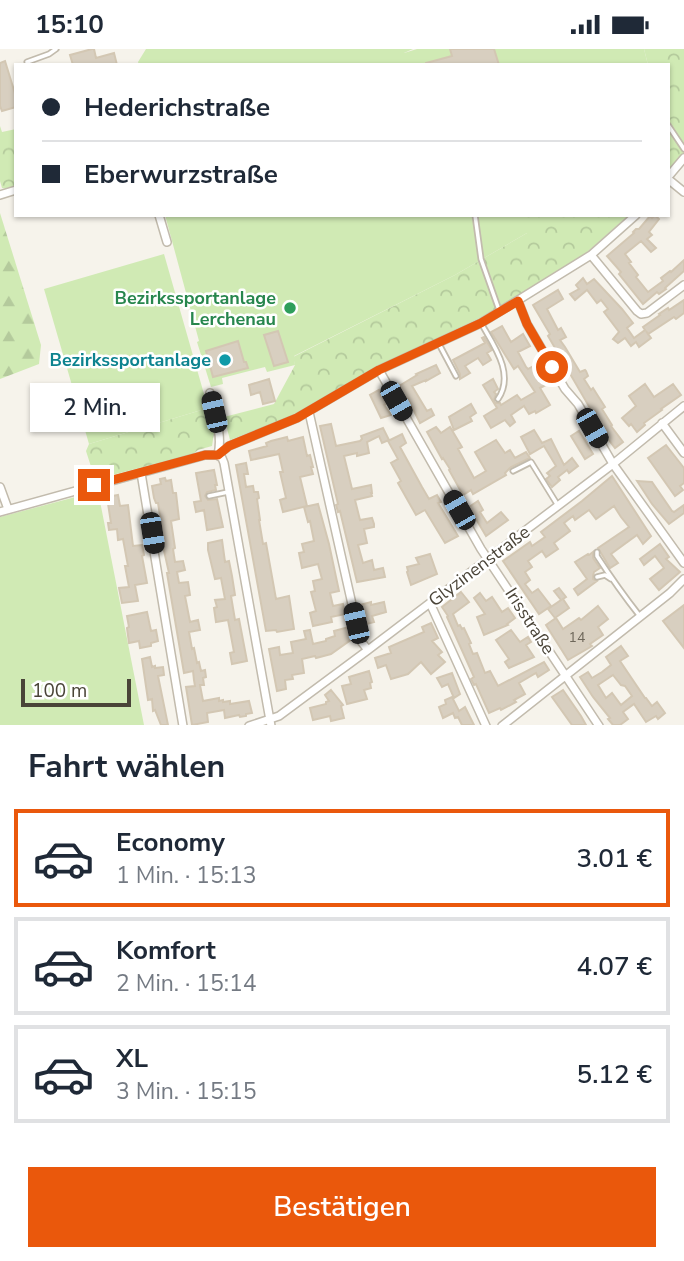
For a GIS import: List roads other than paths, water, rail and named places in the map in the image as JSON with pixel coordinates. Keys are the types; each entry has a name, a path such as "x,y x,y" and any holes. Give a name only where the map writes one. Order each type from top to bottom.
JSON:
{"street":[{"path":"670,176 684,158"},
{"path":"670,180 684,192"},
{"path":"160,217 167,242"},
{"path":"0,487 4,510 205,455 218,455 229,446 309,412 313,407 379,370 481,323 591,255 634,217"},
{"path":"591,255 641,314 647,313 684,285"},
{"path":"518,301 527,324 565,389 578,404 613,464 684,563"},
{"name":"Irisstraße","path":"379,370 474,537 598,725"},
{"path":"210,393 220,445 218,455"},
{"name":"Glyzinenstraße","path":"271,723 613,464 684,406"},
{"path":"309,412 360,640 368,650"},
{"path":"663,423 684,453"},
{"path":"218,455 224,463 271,723"},
{"path":"141,473 183,725"},
{"path":"503,725 641,617 684,579"},
{"path":"430,603 486,725"}],"lane":[{"path":"27,62 57,49"},
{"path":"670,128 684,149"},
{"path":"475,217 481,259 500,312"},
{"path":"481,323 504,368 505,385 498,399"},
{"path":"438,342 456,376"},
{"path":"513,471 531,462 558,506"},
{"path":"209,496 229,492"},
{"path":"597,552 614,582"},
{"path":"597,577 607,575 641,617"}],"place":[{"name":"Bezirkssportanlage Lerchenau","path":"290,308"},
{"name":"Bezirkssportanlage","path":"225,360"}]}
